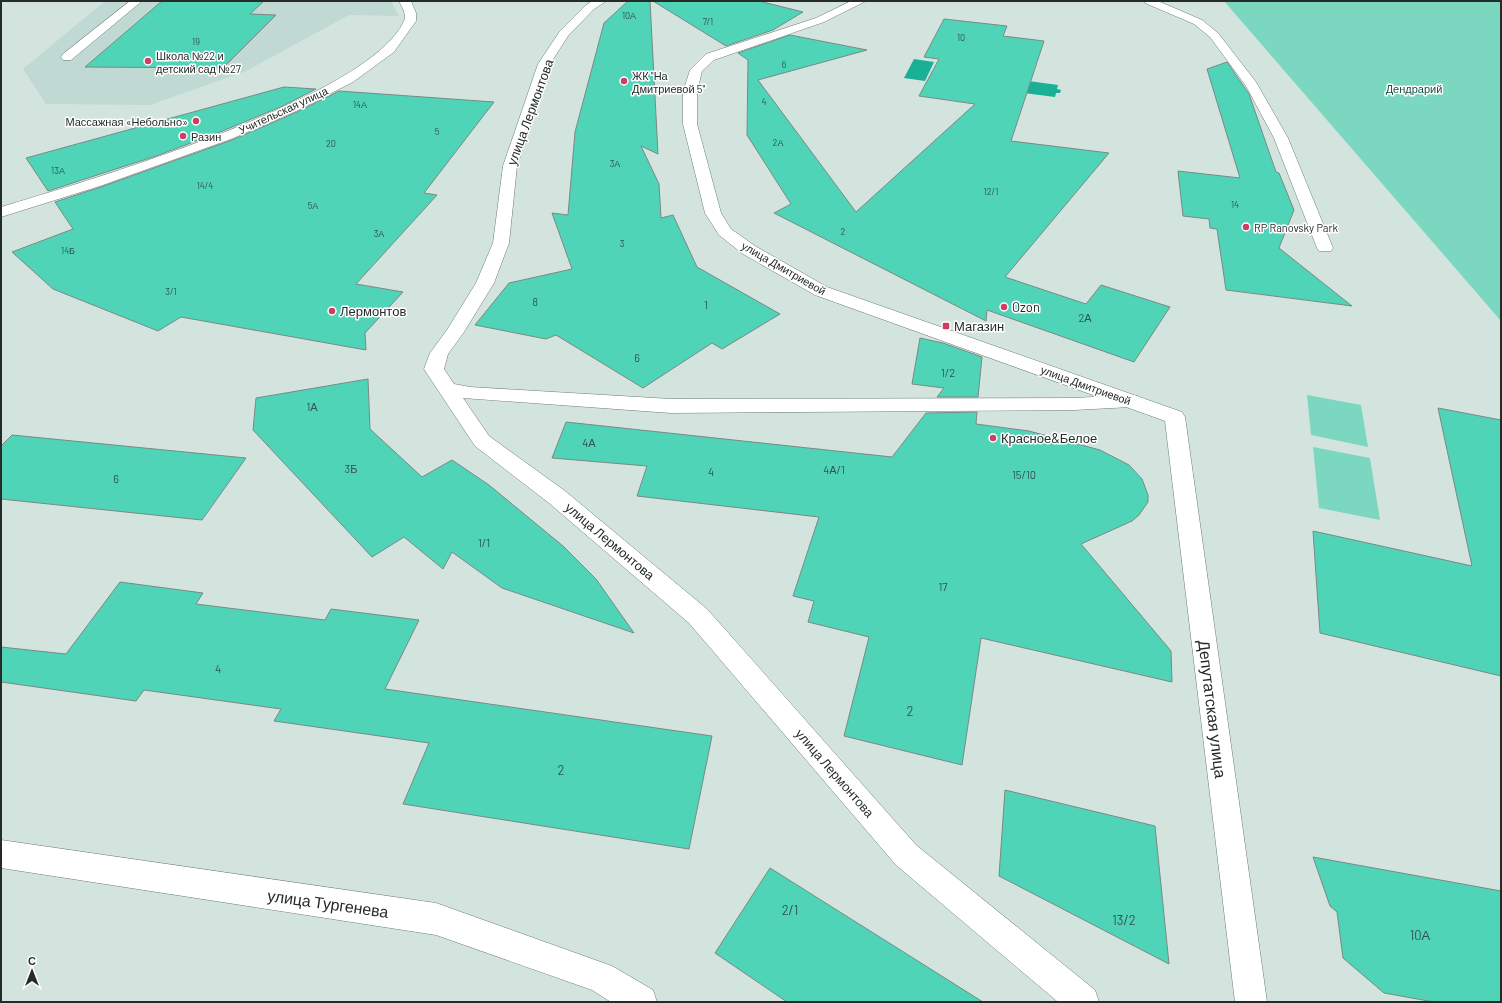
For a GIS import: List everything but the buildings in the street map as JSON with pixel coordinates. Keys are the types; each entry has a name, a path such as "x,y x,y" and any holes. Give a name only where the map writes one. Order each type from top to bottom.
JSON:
{"street":[{"name":"Учительская улица","path":"1,212 64,193 253,126 314,98 358,74 404,36 411,19 409,8 405,1"},
{"name":"улица Лермонтова","path":"600,1 589,8 564,34 544,64 510,166 501,242 485,283 455,332 439,353 434,369 482,441 557,496 698,616 906,855 1083,1002"},
{"name":"улица Дмитриевой","path":"860,1 820,20 710,58 696,70 690,92 690,124 713,213 725,232 749,250 821,291 1175,416"},
{"path":"448,389 470,393 672,406 1066,404 1131,401"},
{"name":"Депутатская улица","path":"1175,416 1251,1002"},
{"name":"улица Тургенева","path":"1,854 436,919 601,977 641,1002"}],"lane":[{"path":"67,57 137,1"},
{"path":"1149,1 1198,22 1214,35 1252,85 1281,138 1325,248"}],"shaded area":[{"name":"Школа №22 и детский сад №27","path":"105,1 391,1 399,16 349,15 246,71 150,105 46,104 23,69"},
{"path":"914,59 934,62 925,81 904,78"},
{"path":"1021,80 1058,85 1057,89 1061,90 1060,93 1056,93 1055,97 1016,92"}],"green space":[{"name":"Дендрарий","path":"1224,1 1501,1 1501,321"},
{"path":"1307,395 1361,405 1368,447 1311,435"},
{"path":"1313,447 1370,458 1380,520 1319,508"}],"place":[{"name":"Школа №22 и детский сад №27","path":"148,61"},
{"name":"ЖК \"На Дмитриевой 5\"","path":"624,81"},
{"name":"Массажная «Небольно»","path":"196,121"},
{"name":"Разин","path":"183,136"},
{"name":"RP Ranovsky Park","path":"1246,227"},
{"name":"Ozon","path":"1004,307"},
{"name":"Лермонтов","path":"332,311"},
{"name":"Магазин","path":"946,326"},
{"name":"Красное&Белое","path":"993,438"}]}
